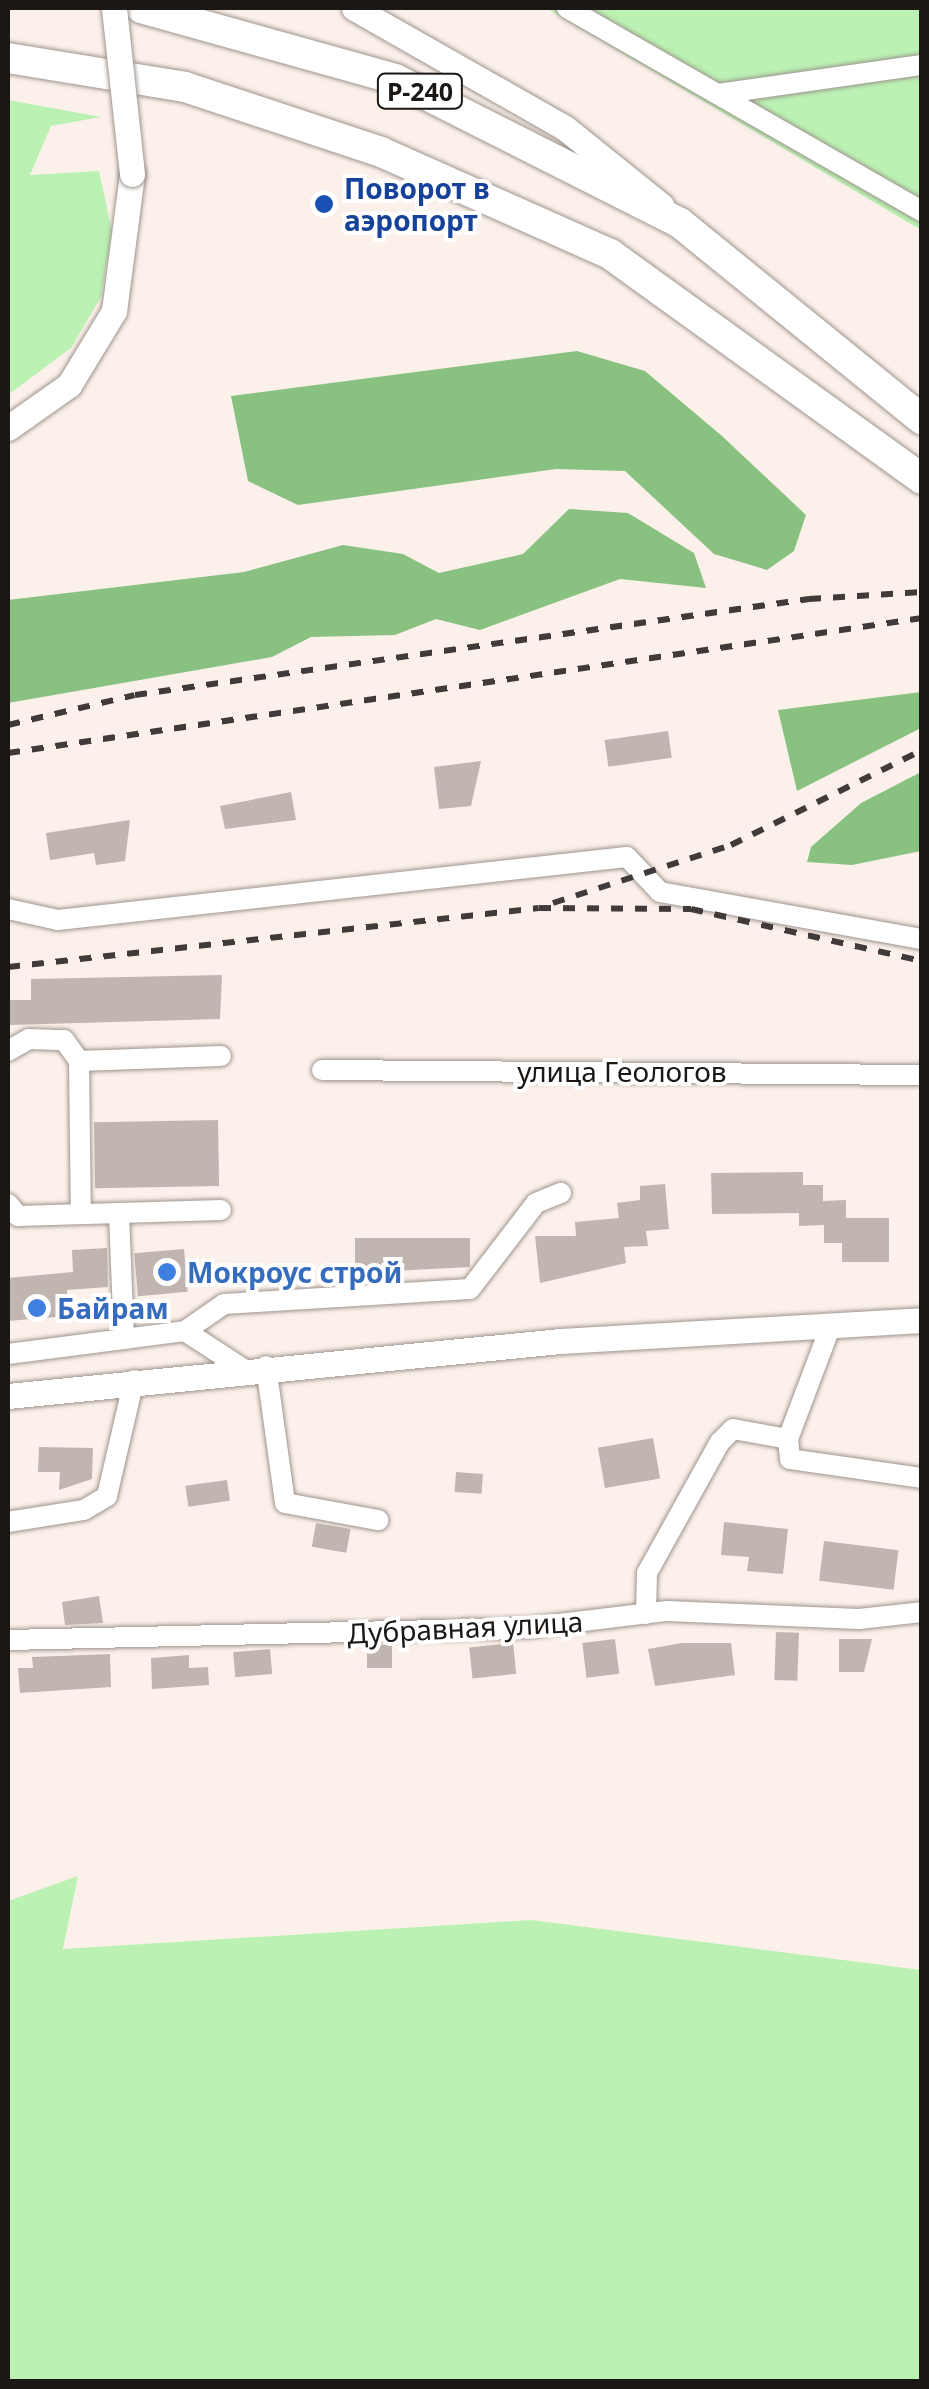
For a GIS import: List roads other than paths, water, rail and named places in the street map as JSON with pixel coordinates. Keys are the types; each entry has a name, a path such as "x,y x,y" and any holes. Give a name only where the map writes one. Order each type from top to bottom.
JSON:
{"highway":[{"name":"Р-240","path":"141,8 395,79 680,224 922,420"},
{"name":"Р-240","path":"8,58 185,87 381,152 610,254 922,479"}],"main road":[{"path":"8,428 68,385 114,311 132,174 114,8"},
{"path":"354,8 565,128 680,224"},
{"path":"8,1396 254,1366 922,1320"}],"street":[{"path":"567,8 922,211"},
{"path":"718,94 922,65"},
{"path":"8,909 58,920 627,857 660,892 922,940"},
{"path":"8,1051 29,1040 64,1040 79,1061 81,1214"},
{"path":"79,1061 221,1056"},
{"name":"улица Геологов","path":"322,1070 922,1076"},
{"path":"8,1354 186,1331 224,1304 470,1288 536,1203 561,1192"},
{"path":"8,1204 18,1216 221,1210"},
{"path":"119,1213 124,1338"},
{"path":"831,1325 788,1439 790,1459 804,1467 922,1478"},
{"path":"186,1331 254,1366 285,1503 378,1520"},
{"path":"8,1522 107,1496 134,1380"},
{"path":"646,1614 647,1573 720,1442 733,1430 788,1439"},
{"name":"Дубравная улица","path":"8,1640 526,1628 646,1614 922,1612"}],"railway":[{"path":"8,725 135,695 809,599 922,592"},
{"path":"8,753 922,618"},
{"path":"553,903 731,845 922,750"},
{"path":"8,967 539,908 691,909 922,961"}],"place":[{"name":"Поворот в аэропорт","path":"324,204"},
{"name":"Мокроус строй","path":"167,1272"},
{"name":"Байрам","path":"37,1308"}]}
